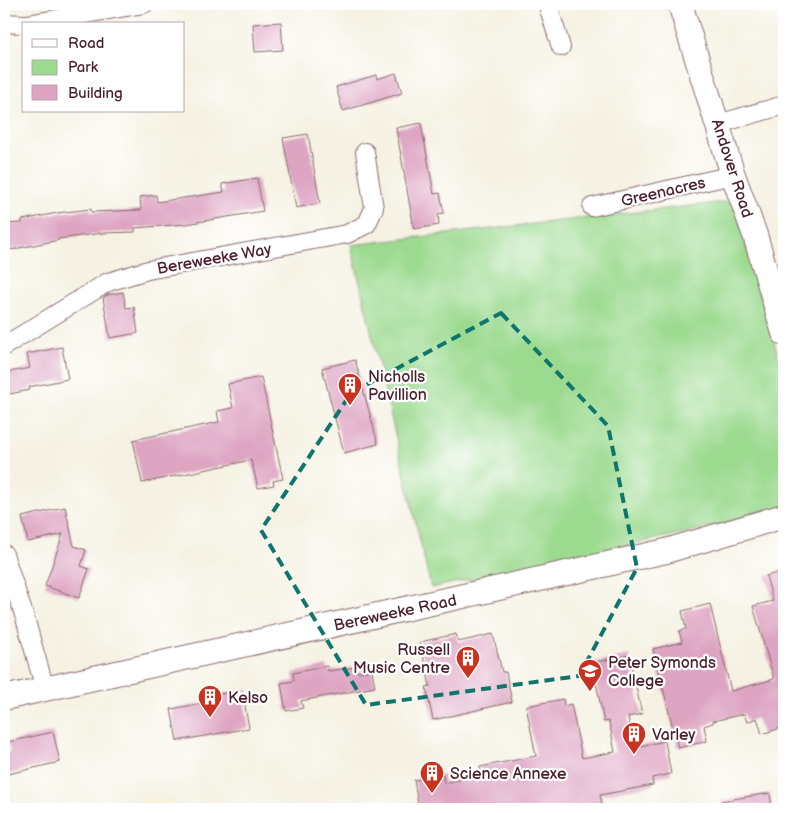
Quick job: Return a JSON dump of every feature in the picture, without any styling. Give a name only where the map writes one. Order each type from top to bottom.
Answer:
[{"type":"main road","name":"Andover Road","points":[[682,4],[733,174],[755,235],[784,333]]},
{"type":"main road","name":"Bereweeke Road","points":[[4,698],[666,551],[784,516]]},
{"type":"street","points":[[38,22],[144,4]]},
{"type":"street","points":[[549,4],[561,47]]},
{"type":"street","points":[[4,23],[22,24]]},
{"type":"street","points":[[718,124],[784,105]]},
{"type":"street","name":"Bereweeke Way","points":[[4,346],[108,282],[148,270],[347,234],[367,224],[374,208],[365,152]]},
{"type":"street","name":"Greenacres","points":[[592,207],[733,174]]},
{"type":"street","points":[[4,554],[45,689]]},
{"type":"highlighted area","points":[[501,313],[608,426],[637,568],[579,676],[366,705],[261,530],[351,393]]},
{"type":"green space","points":[[733,201],[784,376],[784,511],[431,588],[351,245]]},
{"type":"building","points":[[281,22],[283,50],[255,52],[253,24]]},
{"type":"building","points":[[396,73],[402,93],[343,111],[336,87],[376,75],[377,79]]},
{"type":"building","points":[[421,123],[434,194],[440,193],[444,213],[438,214],[439,225],[414,229],[396,128]]},
{"type":"building","points":[[308,134],[320,203],[296,208],[283,138]]},
{"type":"building","points":[[257,178],[263,211],[186,224],[135,228],[135,232],[103,233],[58,239],[19,249],[4,250],[4,224],[22,223],[22,220],[91,209],[91,212],[141,210],[140,197],[156,195],[157,202],[224,192],[222,184]]},
{"type":"building","points":[[123,292],[126,308],[134,307],[138,333],[110,338],[103,298],[107,295]]},
{"type":"building","points":[[62,347],[68,379],[29,387],[30,390],[4,395],[4,373],[30,368],[27,354]]},
{"type":"building","name":"Nicholls Pavillion","points":[[355,360],[378,444],[344,453],[322,368]]},
{"type":"building","points":[[261,377],[283,479],[273,481],[274,485],[258,488],[251,460],[142,483],[133,440],[219,422],[217,411],[233,408],[228,384]]},
{"type":"building","points":[[65,507],[74,546],[86,550],[81,566],[89,569],[79,598],[45,586],[63,534],[28,542],[22,517]]},
{"type":"building","points":[[784,571],[784,727],[762,734],[757,718],[747,722],[744,714],[713,721],[713,723],[704,726],[707,741],[678,748],[653,649],[682,642],[679,631],[686,629],[682,611],[710,604],[731,691],[774,679],[753,606],[773,601],[766,576]]},
{"type":"building","name":"Russell Music Centre","points":[[456,634],[458,642],[493,634],[502,672],[506,672],[512,702],[433,720],[426,687],[430,686],[420,642]]},
{"type":"building","name":"Varley","points":[[629,655],[642,714],[628,717],[634,747],[665,741],[671,774],[652,778],[653,785],[600,795],[603,809],[419,809],[414,780],[443,775],[444,783],[481,775],[480,767],[536,756],[526,706],[563,699],[564,706],[571,704],[582,758],[615,752],[609,721],[604,722],[592,663]]},
{"type":"building","points":[[327,666],[328,671],[356,667],[357,672],[372,670],[375,687],[301,701],[303,708],[286,711],[281,683],[294,681],[293,673]]},
{"type":"building","name":"Kelso","points":[[242,690],[249,728],[177,741],[171,709],[210,702],[209,696]]},
{"type":"building","points":[[53,732],[60,762],[4,775],[4,754],[10,752],[8,742]]},
{"type":"building","points":[[770,793],[772,809],[722,809],[721,801]]},
{"type":"place","name":"Nicholls Pavillion","points":[[350,406]]},
{"type":"place","name":"Russell Music Centre","points":[[468,679]]},
{"type":"place","name":"Peter Symonds College","points":[[590,692]]},
{"type":"place","name":"Kelso","points":[[210,718]]},
{"type":"place","name":"Varley","points":[[634,755]]},
{"type":"place","name":"Science Annexe","points":[[432,794]]}]
